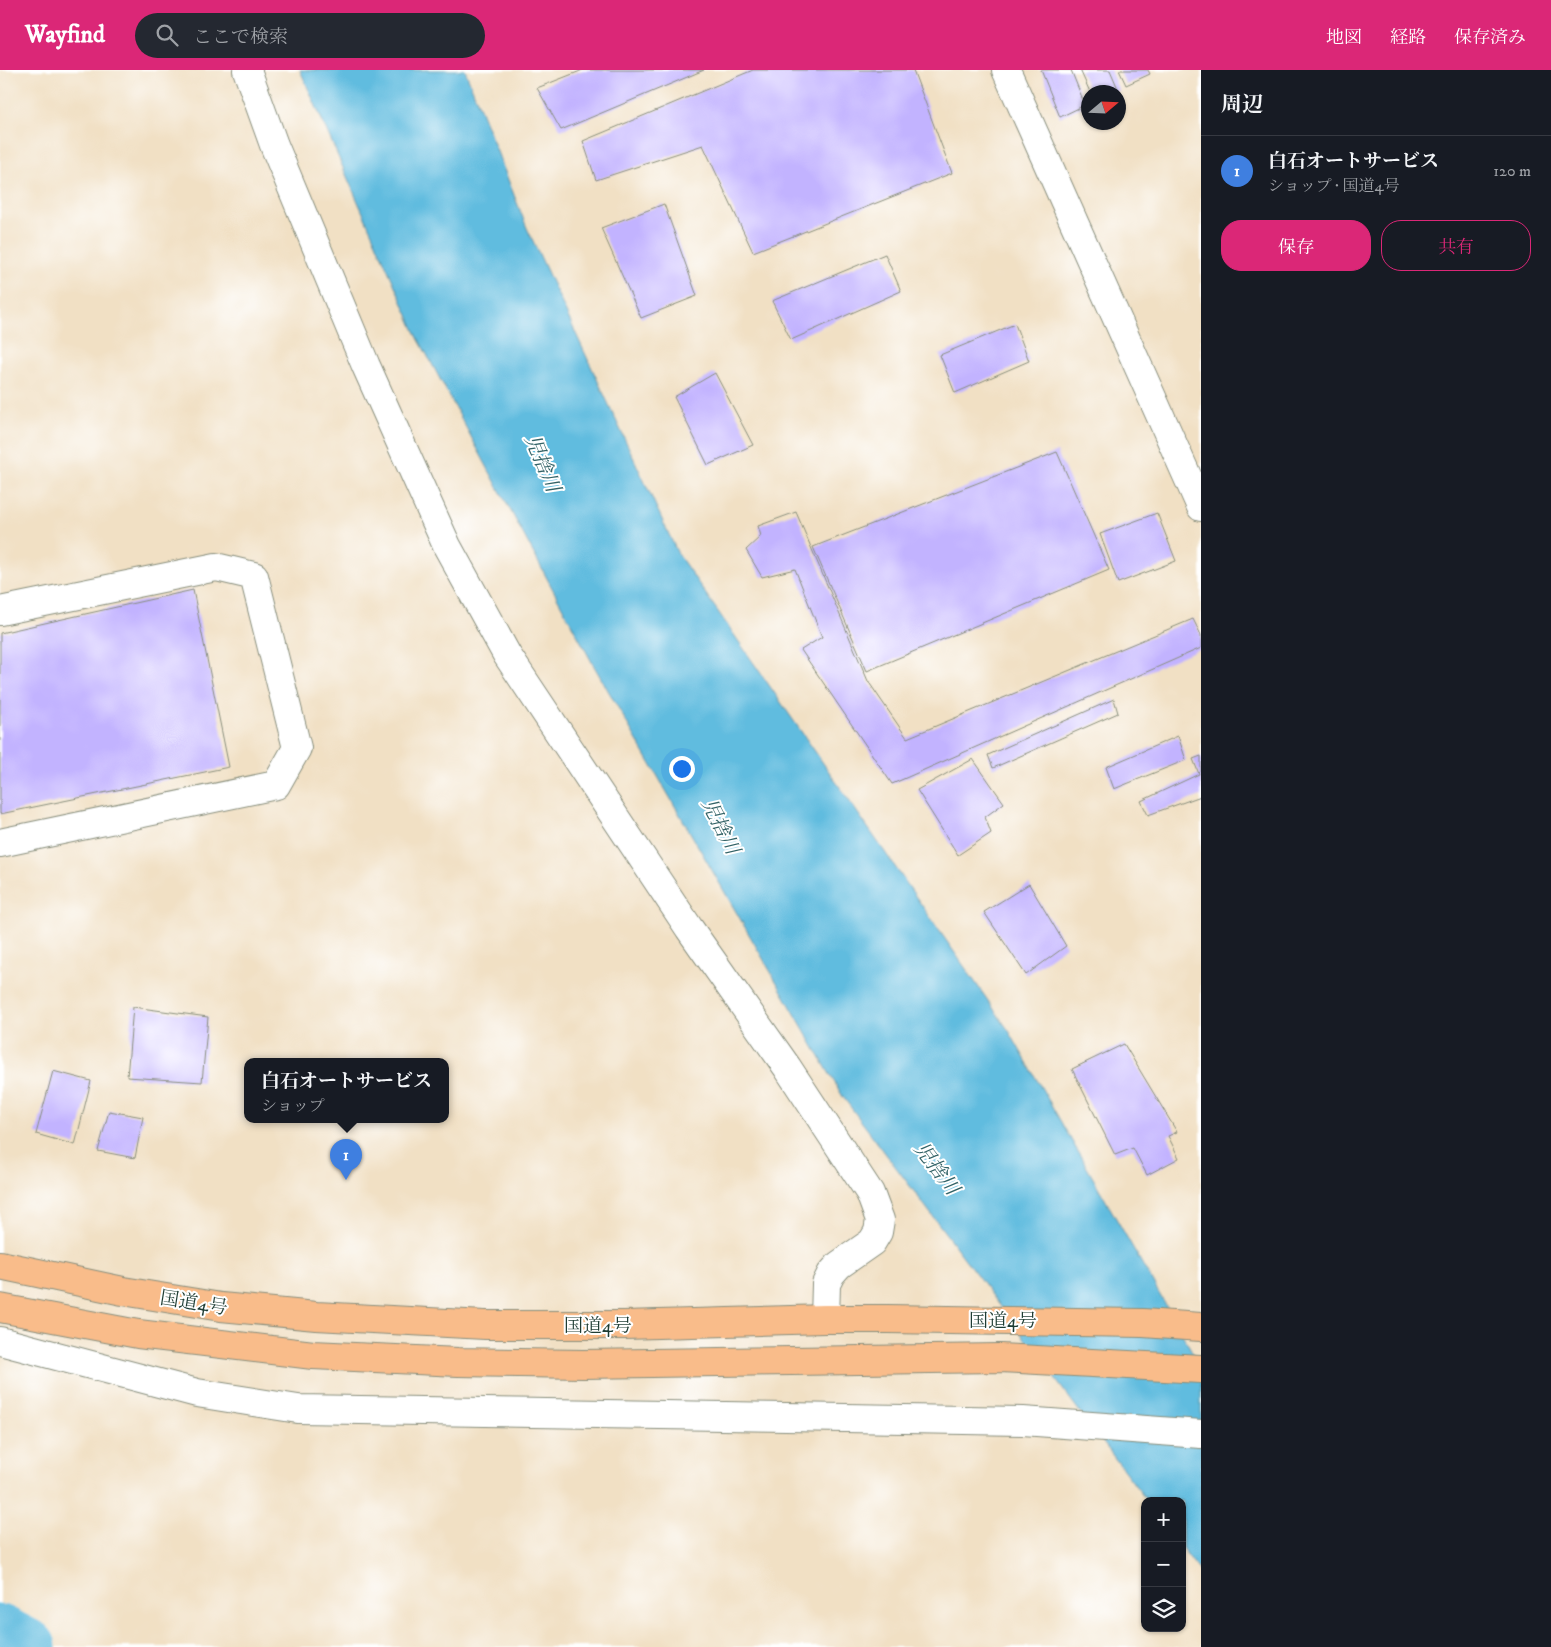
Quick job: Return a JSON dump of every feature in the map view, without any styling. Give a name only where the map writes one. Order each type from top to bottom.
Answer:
[{"type":"highway","name":"国道4号","points":[[0,1265],[123,1291],[221,1307],[316,1316],[485,1325],[624,1325],[888,1319],[1143,1322],[1201,1327]]},
{"type":"highway","name":"国道4号","points":[[0,1308],[138,1334],[313,1355],[458,1362],[583,1364],[1000,1358],[1201,1369]]},
{"type":"street","points":[[247,70],[274,145],[366,366],[448,546],[507,655],[689,928],[787,1067],[870,1193],[880,1220],[878,1232],[872,1242],[839,1265],[831,1274],[826,1284],[825,1319]]},
{"type":"street","points":[[1006,70],[1201,507]]},
{"type":"street","points":[[0,611],[216,567],[254,576],[297,748],[276,785],[0,843]]},
{"type":"street","points":[[0,1341],[197,1393],[298,1409],[1023,1421],[1201,1434]]},
{"type":"water","name":"児捨川","points":[[300,70],[465,70],[527,228],[678,554],[1009,1031],[1201,1367],[1201,1573],[1186,1553],[1186,1497],[1144,1497],[843,1097],[594,666],[418,338]]},
{"type":"building","points":[[583,70],[704,70],[561,130],[537,88]]},
{"type":"building","points":[[753,70],[913,70],[952,173],[753,252],[703,145],[596,180],[583,141]]},
{"type":"building","points":[[1041,70],[1071,70],[1081,95],[1081,107],[1060,117]]},
{"type":"building","points":[[1080,70],[1110,70],[1116,85],[1087,85]]},
{"type":"building","points":[[1119,70],[1148,70],[1150,74],[1126,85]]},
{"type":"building","points":[[664,204],[697,296],[641,318],[601,228]]},
{"type":"building","points":[[885,254],[901,291],[791,340],[772,301]]},
{"type":"building","points":[[1015,324],[1029,361],[955,393],[940,355]]},
{"type":"building","points":[[715,373],[753,445],[708,465],[674,397]]},
{"type":"building","points":[[1057,452],[1109,570],[867,671],[813,547]]},
{"type":"building","points":[[796,512],[868,681],[907,738],[1193,619],[1201,635],[1201,648],[892,784],[801,650],[822,637],[795,569],[762,577],[746,550],[761,536],[758,526]]},
{"type":"building","points":[[1157,513],[1176,561],[1118,583],[1100,534]]},
{"type":"building","points":[[193,590],[229,767],[0,814],[0,633]]},
{"type":"building","points":[[1114,699],[1118,713],[993,768],[988,755]]},
{"type":"building","points":[[1178,736],[1186,760],[1114,789],[1106,767]]},
{"type":"building","points":[[1201,756],[1201,796],[1148,815],[1141,801],[1199,774],[1193,759]]},
{"type":"building","points":[[973,759],[1004,803],[985,817],[991,833],[958,855],[917,790]]},
{"type":"building","points":[[1029,884],[1066,946],[1026,975],[984,912]]},
{"type":"building","points":[[133,1007],[208,1017],[202,1082],[127,1077]]},
{"type":"building","points":[[1124,1044],[1177,1132],[1168,1136],[1179,1158],[1147,1175],[1133,1148],[1115,1155],[1072,1069]]},
{"type":"building","points":[[53,1071],[91,1081],[75,1145],[36,1134]]},
{"type":"building","points":[[109,1111],[143,1117],[135,1158],[98,1151]]},
{"type":"waterway","points":[[0,1632],[29,1647]]},
{"type":"place","name":"白石オートサービス","points":[[346,1180]]}]
